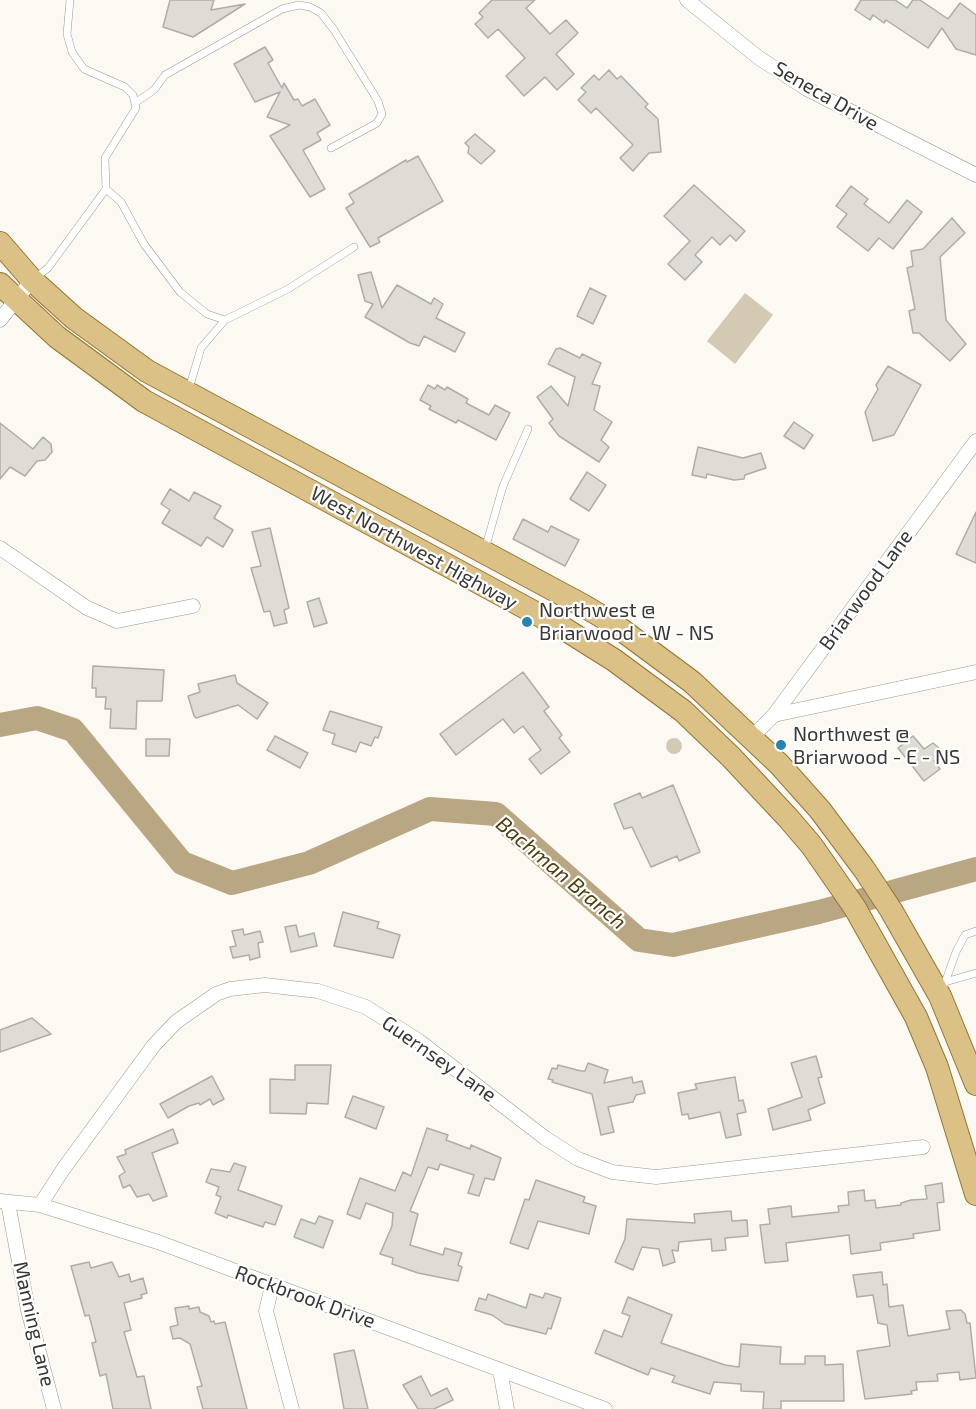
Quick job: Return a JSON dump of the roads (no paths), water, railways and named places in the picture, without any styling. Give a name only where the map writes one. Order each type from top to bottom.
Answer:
[{"type":"main road","name":"West Northwest Highway","points":[[0,243],[32,280],[74,318],[120,354],[611,622],[692,682],[753,736],[820,810],[864,869],[939,986],[976,1084]]},
{"type":"main road","name":"West Northwest Highway","points":[[7,292],[57,337],[144,401],[563,628],[614,660],[656,689],[731,757],[812,846],[855,908],[889,965],[937,1067],[972,1160],[976,1194]]},
{"type":"main road","points":[[395,537],[409,511]]},
{"type":"main road","points":[[731,757],[753,736]]},
{"type":"street","name":"Seneca Drive","points":[[687,0],[759,58],[807,89],[976,175]]},
{"type":"street","points":[[0,320],[7,292],[32,280]]},
{"type":"street","name":"Briarwood Lane","points":[[753,736],[774,715],[976,441]]},
{"type":"street","points":[[0,548],[87,608],[117,621],[193,606]]},
{"type":"street","points":[[774,715],[976,672]]},
{"type":"street","name":"Guernsey Lane","points":[[40,1205],[64,1168],[154,1045],[176,1022],[216,994],[230,989],[265,985],[318,991],[366,1007],[428,1048],[545,1138],[578,1159],[612,1172],[656,1177],[923,1147]]},
{"type":"street","name":"Rockbrook Drive","points":[[4,1202],[40,1205],[158,1242],[605,1409]]},
{"type":"street","name":"Manning Lane","points":[[4,1202],[28,1310],[54,1409]]},
{"type":"street","points":[[272,1286],[266,1311],[292,1409]]},
{"type":"street","points":[[500,1370],[507,1409]]},
{"type":"lane","points":[[70,0],[67,34],[72,52],[84,69],[125,87],[136,102]]},
{"type":"lane","points":[[32,280],[48,268],[106,189],[105,158],[111,143],[132,114],[136,102],[154,90],[165,75],[282,9],[300,5],[321,14],[334,30],[378,101],[382,114],[376,123],[332,148]]},
{"type":"lane","points":[[106,189],[121,202],[144,244],[180,292],[207,314],[225,320]]},
{"type":"lane","points":[[188,393],[201,348],[225,320],[288,289],[354,247]]},
{"type":"lane","points":[[484,552],[502,486],[528,429]]},
{"type":"lane","points":[[939,986],[965,935],[976,931]]},
{"type":"lane","points":[[939,986],[976,973]]},
{"type":"waterway","name":"Bachman Branch","points":[[0,725],[37,718],[73,730],[182,863],[232,883],[309,863],[430,809],[496,814],[639,940],[673,945],[819,912],[976,869]]},
{"type":"place","name":"Northwest @ Briarwood - W - NS","points":[[527,622]]},
{"type":"place","name":"Northwest @ Briarwood - E - NS","points":[[781,745]]}]
